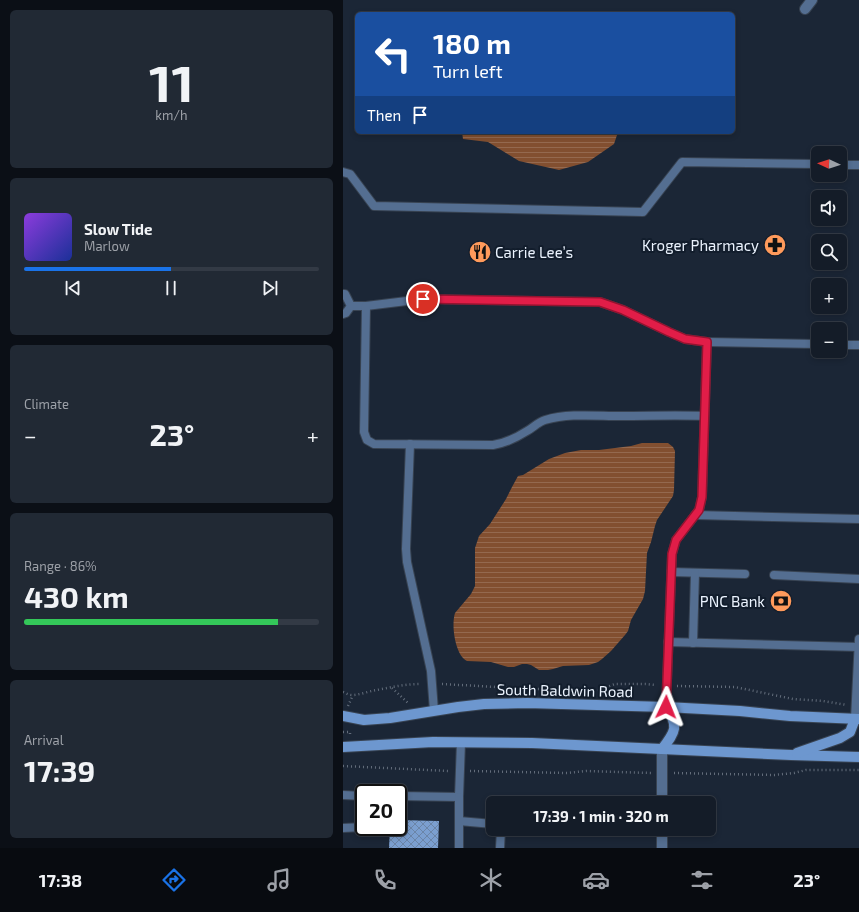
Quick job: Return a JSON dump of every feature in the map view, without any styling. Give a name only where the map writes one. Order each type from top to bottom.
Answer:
[{"type":"main road","name":"South Baldwin Road","points":[[343,716],[365,720],[390,718],[484,704],[527,703],[666,707],[740,711],[790,716],[857,719]]},
{"type":"main road","points":[[662,749],[674,732],[675,726],[672,716],[666,707]]},
{"type":"main road","points":[[791,755],[840,738],[850,732],[857,719]]},
{"type":"main road","points":[[343,747],[433,742],[532,743],[859,757]]},
{"type":"street","points":[[805,10],[812,0]]},
{"type":"street","points":[[662,749],[662,796]]},
{"type":"street","points":[[662,836],[662,848]]},
{"type":"lane","points":[[343,172],[350,174],[374,206],[643,212],[681,162],[811,164]]},
{"type":"lane","points":[[847,164],[859,165]]},
{"type":"lane","points":[[343,294],[345,294],[351,306]]},
{"type":"lane","points":[[343,314],[351,306],[366,306],[423,299],[600,302],[623,310],[685,339],[707,342],[811,344]]},
{"type":"lane","points":[[366,306],[364,432],[367,440],[374,444],[493,445],[506,442],[527,431],[543,420],[565,416],[704,416]]},
{"type":"lane","points":[[666,707],[672,554],[676,540],[699,510],[702,497],[707,342]]},
{"type":"lane","points":[[847,345],[859,345]]},
{"type":"lane","points":[[410,444],[406,549],[407,562],[431,671],[434,711]]},
{"type":"lane","points":[[695,515],[859,519]]},
{"type":"lane","points":[[671,572],[745,574]]},
{"type":"lane","points":[[693,643],[695,573]]},
{"type":"lane","points":[[774,575],[859,579]]},
{"type":"lane","points":[[857,719],[859,639]]},
{"type":"lane","points":[[668,642],[859,647]]},
{"type":"lane","points":[[459,848],[461,742]]},
{"type":"lane","points":[[343,795],[355,796]]},
{"type":"lane","points":[[407,796],[459,797]]},
{"type":"lane","points":[[459,822],[486,824]]},
{"type":"lane","points":[[343,828],[355,827]]},
{"type":"lane","points":[[500,848],[501,836]]},
{"type":"path","points":[[343,692],[353,695],[396,686],[432,684],[458,685]]},
{"type":"path","points":[[392,688],[418,713]]},
{"type":"path","points":[[343,766],[475,771]]},
{"type":"shaded area","points":[[462,134],[617,134],[614,144],[588,162],[559,170],[519,161],[488,142],[463,139]]},
{"type":"shaded area","points":[[642,443],[668,443],[673,447],[675,451],[674,490],[673,496],[657,520],[647,553],[645,591],[643,599],[631,620],[628,631],[625,635],[602,659],[589,665],[563,666],[548,670],[539,670],[527,664],[508,667],[491,662],[467,661],[463,658],[459,653],[455,639],[453,625],[455,613],[471,594],[475,586],[475,548],[479,536],[490,524],[506,499],[518,476],[523,475],[549,459],[565,453],[581,450],[599,450],[631,446]]},
{"type":"building","points":[[407,820],[439,821],[438,848],[389,848],[390,836],[407,836]]},
{"type":"place","name":"Kroger Pharmacy","points":[[775,245]]},
{"type":"place","name":"Carrie Lee’s","points":[[480,252]]},
{"type":"place","name":"PNC Bank","points":[[781,601]]},
{"type":"route","points":[[423,299],[600,302],[623,310],[685,339],[707,342],[702,497],[699,510],[676,540],[672,554],[666,707]]}]
